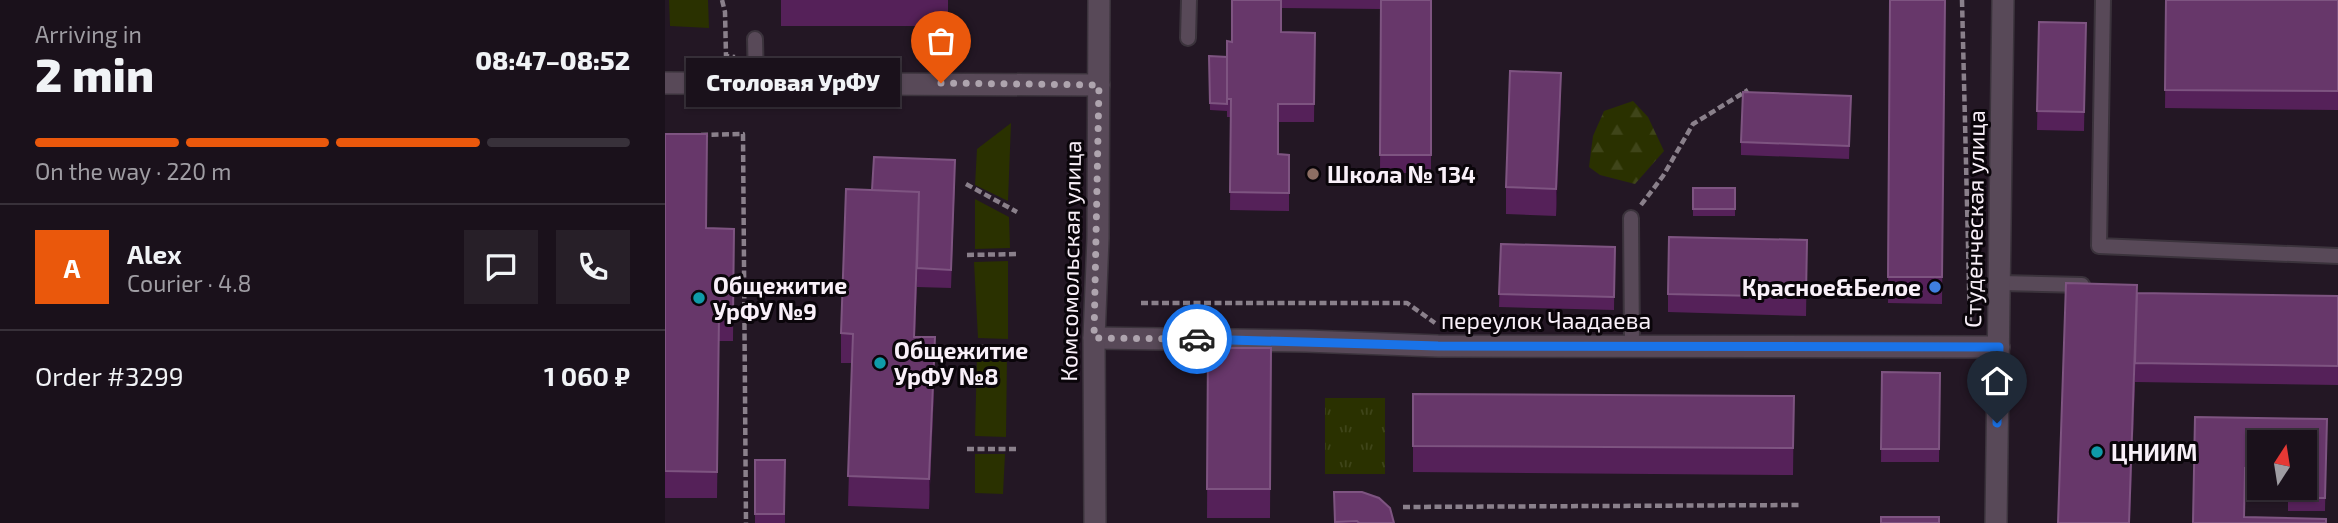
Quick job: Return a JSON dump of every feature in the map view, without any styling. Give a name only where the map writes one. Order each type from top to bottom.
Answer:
[{"type":"street","name":"Комсомольская улица","points":[[1095,523],[1094,338],[1100,0]]},
{"type":"street","name":"Студенческая улица","points":[[1996,523],[2003,0]]},
{"type":"street","points":[[665,83],[1099,85]]},
{"type":"street","name":"переулок Чаадаева","points":[[1094,338],[1438,346],[1999,347]]},
{"type":"lane","points":[[1188,38],[1189,0]]},
{"type":"lane","points":[[2103,0],[2099,246],[2338,256]]},
{"type":"lane","points":[[755,39],[756,83]]},
{"type":"lane","points":[[1631,218],[1632,346]]},
{"type":"lane","points":[[2000,283],[2102,285]]},
{"type":"path","points":[[722,0],[725,12],[726,56]]},
{"type":"path","points":[[1962,0],[1970,348]]},
{"type":"path","points":[[1631,218],[1663,176],[1693,124],[1748,90]]},
{"type":"path","points":[[691,135],[743,135],[746,523]]},
{"type":"path","points":[[965,184],[1017,212]]},
{"type":"path","points":[[967,255],[1019,254]]},
{"type":"path","points":[[1141,303],[1407,303],[1437,325]]},
{"type":"path","points":[[967,347],[1018,347]]},
{"type":"path","points":[[967,449],[1017,449]]},
{"type":"path","points":[[1403,507],[1799,505]]},
{"type":"green space","points":[[669,0],[708,0],[709,28],[670,26]]},
{"type":"green space","points":[[1633,101],[1648,117],[1664,151],[1635,184],[1600,175],[1589,167],[1593,136],[1604,111]]},
{"type":"green space","points":[[1011,123],[1008,201],[975,185],[977,149]]},
{"type":"green space","points":[[975,199],[1009,217],[1010,248],[975,249]]},
{"type":"green space","points":[[1008,261],[1008,339],[978,338],[974,262]]},
{"type":"green space","points":[[977,354],[1007,354],[1006,437],[975,436]]},
{"type":"green space","points":[[1325,398],[1385,398],[1385,474],[1325,474]]},
{"type":"green space","points":[[975,454],[1005,454],[1003,494],[975,493]]},
{"type":"building","points":[[1232,0],[1281,0],[1281,32],[1315,33],[1314,104],[1278,104],[1278,154],[1289,155],[1289,193],[1230,192],[1231,99],[1227,99],[1227,41],[1232,42]]},
{"type":"building","points":[[1381,0],[1431,0],[1431,155],[1380,155]]},
{"type":"building","points":[[1890,0],[1945,0],[1942,277],[1888,277]]},
{"type":"building","points":[[2166,0],[2338,0],[2338,91],[2165,90]]},
{"type":"building","points":[[2039,22],[2086,23],[2084,112],[2037,111]]},
{"type":"building","points":[[1209,56],[1227,57],[1227,104],[1210,103]]},
{"type":"building","points":[[1510,71],[1561,73],[1556,189],[1506,187]]},
{"type":"building","points":[[1743,92],[1851,96],[1849,146],[1741,142]]},
{"type":"building","name":"Общежитие УрФУ №9","points":[[665,134],[707,134],[706,228],[734,229],[733,315],[719,315],[717,472],[665,471]]},
{"type":"building","points":[[874,157],[955,160],[951,270],[917,268],[919,192],[872,190]]},
{"type":"building","points":[[1693,188],[1735,188],[1735,209],[1693,209]]},
{"type":"building","name":"Общежитие УрФУ №8","points":[[846,189],[919,192],[914,337],[935,337],[929,479],[848,476],[853,334],[841,333]]},
{"type":"building","points":[[1669,237],[1807,240],[1806,297],[1668,294]]},
{"type":"building","points":[[1501,244],[1615,247],[1614,297],[1499,294]]},
{"type":"building","name":"ЦНИИМ","points":[[2066,283],[2137,285],[2129,523],[2058,523]]},
{"type":"building","points":[[2137,293],[2338,296],[2338,366],[2135,363]]},
{"type":"building","points":[[1208,348],[1271,348],[1270,489],[1207,489]]},
{"type":"building","points":[[1882,372],[1940,373],[1939,449],[1881,449]]},
{"type":"building","points":[[1413,394],[1794,396],[1793,448],[1413,446]]},
{"type":"building","points":[[2195,417],[2327,419],[2325,498],[2317,498],[2317,430],[2247,430],[2244,517],[2326,519],[2326,523],[2193,523]]},
{"type":"building","points":[[755,460],[785,460],[784,514],[755,514]]},
{"type":"building","points":[[1334,492],[1362,492],[1379,498],[1390,508],[1394,523],[1335,522]]},
{"type":"building","points":[[1881,517],[1939,517],[1939,523],[1881,523]]},
{"type":"way so far","points":[[941,83],[1099,85],[1094,338],[1197,339]]},
{"type":"place","name":"Столовая УрФУ","points":[[941,83]]},
{"type":"place","name":"Школа № 134","points":[[1313,174]]},
{"type":"place","name":"Красное&Белое","points":[[1935,287]]},
{"type":"place","name":"Общежитие УрФУ №9","points":[[699,298]]},
{"type":"place","name":"Общежитие УрФУ №8","points":[[880,363]]},
{"type":"place","name":"ЦНИИМ","points":[[2097,452]]},
{"type":"route","points":[[1197,339],[1438,346],[1999,347],[1997,423]]}]
